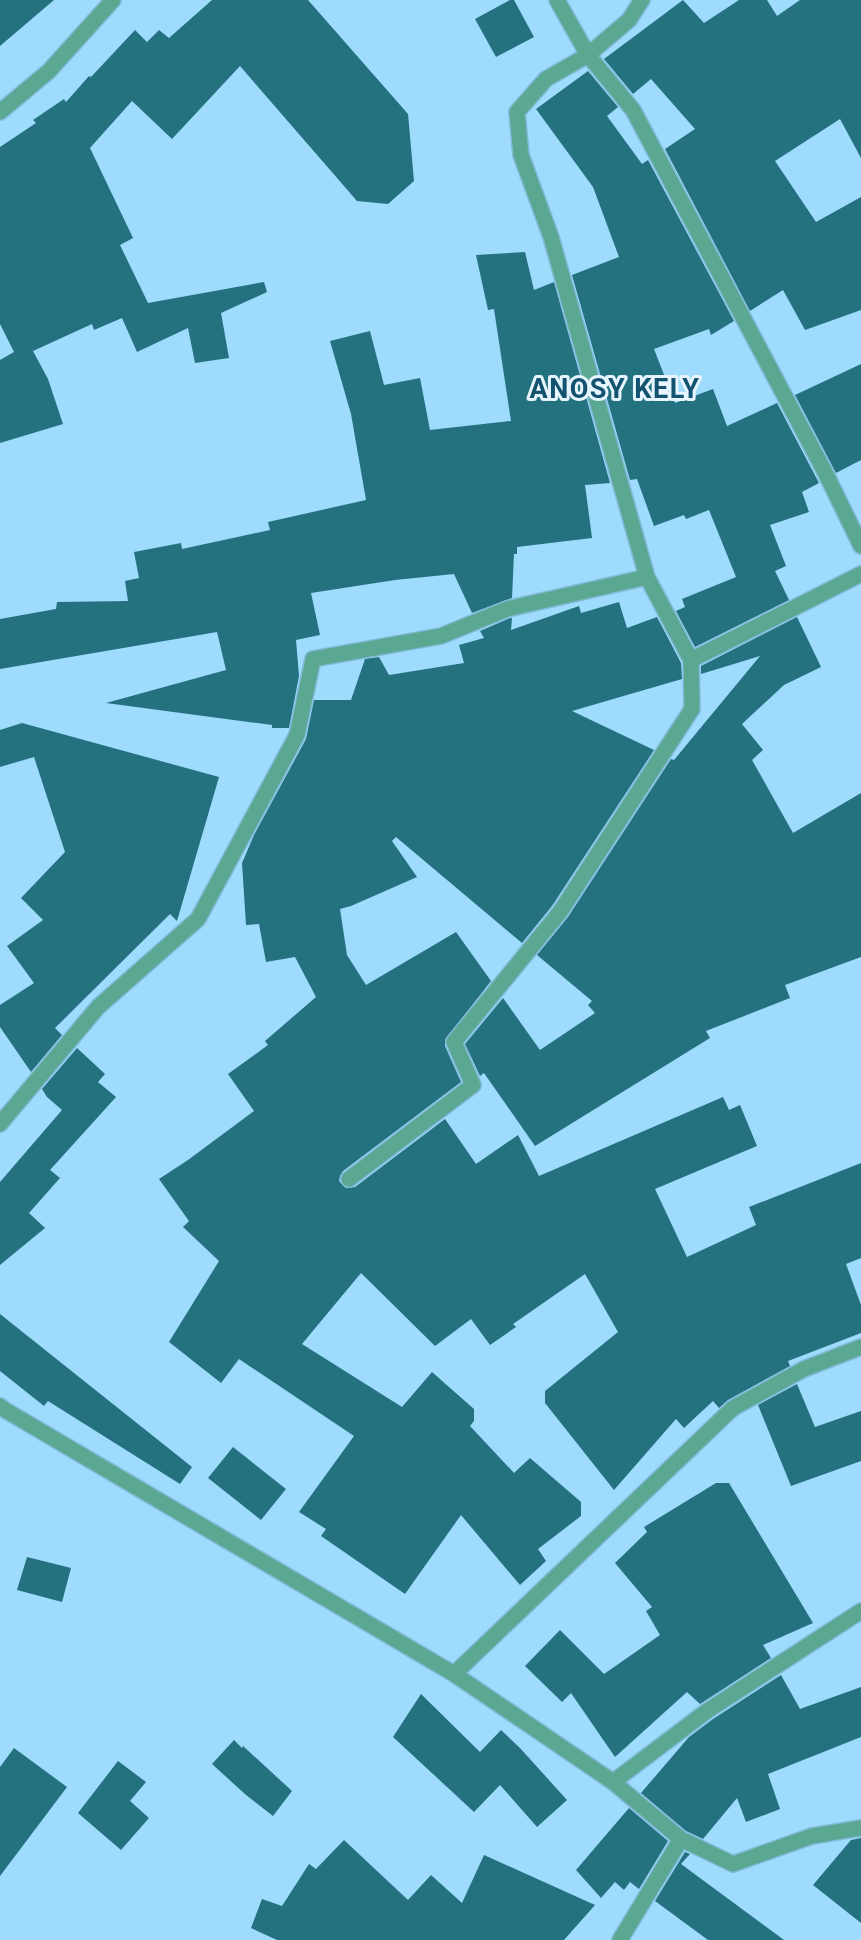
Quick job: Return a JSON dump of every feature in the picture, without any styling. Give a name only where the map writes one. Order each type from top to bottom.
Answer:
[{"type":"street","points":[[0,112],[49,71],[113,0]]},
{"type":"street","points":[[557,0],[588,55],[633,110],[821,464],[861,546]]},
{"type":"street","points":[[349,1179],[473,1085],[454,1042],[560,912],[692,709],[692,660],[647,577],[551,237],[521,155],[517,112],[546,79],[588,55],[629,20],[642,0]]},
{"type":"street","points":[[692,660],[861,574]]},
{"type":"street","points":[[0,1124],[98,1007],[198,919],[297,735],[314,658],[441,636],[507,609],[647,577]]},
{"type":"street","points":[[454,1674],[733,1407],[804,1369],[861,1347]]},
{"type":"street","points":[[0,1406],[454,1674],[613,1782],[681,1839],[733,1864],[812,1836],[861,1828]]},
{"type":"street","points":[[613,1782],[707,1711],[861,1611]]},
{"type":"street","points":[[620,1940],[681,1839]]},
{"type":"building","points":[[0,0],[54,0],[0,46]]},
{"type":"building","points":[[212,0],[308,0],[408,114],[414,181],[388,204],[357,201],[240,66],[172,139],[132,101],[90,148],[133,238],[120,245],[148,303],[264,282],[267,292],[221,313],[229,358],[195,363],[188,328],[137,352],[122,318],[94,330],[92,324],[33,351],[48,379],[63,424],[0,443],[0,360],[14,352],[0,324],[0,147],[36,123],[33,120],[64,99],[66,102],[135,30],[147,42],[159,30],[169,38]]},
{"type":"building","points":[[514,0],[534,37],[496,57],[475,19]]},
{"type":"building","points":[[683,0],[704,23],[739,0],[767,0],[777,16],[800,0],[861,0],[861,158],[840,119],[775,161],[816,222],[861,197],[861,310],[805,330],[783,290],[750,311],[665,149],[695,129],[651,79],[633,94],[604,59]]},
{"type":"building","points":[[588,71],[618,107],[607,116],[642,164],[648,160],[734,321],[711,335],[709,329],[654,349],[675,403],[713,389],[727,426],[777,403],[819,483],[802,492],[809,512],[770,525],[786,566],[775,571],[789,600],[695,647],[676,611],[685,607],[682,599],[736,577],[709,510],[686,519],[684,515],[654,526],[637,479],[630,480],[572,275],[619,257],[593,187],[536,109]]},
{"type":"building","points":[[525,252],[534,290],[554,282],[610,483],[585,485],[592,538],[517,547],[517,554],[514,554],[512,598],[472,613],[454,574],[395,580],[311,593],[320,635],[296,640],[299,676],[289,728],[272,728],[272,725],[106,703],[226,670],[217,632],[0,669],[0,619],[56,609],[57,602],[128,601],[125,581],[139,578],[134,552],[181,543],[182,549],[270,530],[268,522],[366,500],[351,414],[330,341],[370,331],[384,385],[420,378],[430,430],[511,421],[494,309],[488,310],[476,255]]},
{"type":"building","points":[[861,364],[861,460],[836,473],[795,395]]},
{"type":"building","points":[[619,602],[627,628],[657,617],[681,663],[682,679],[572,711],[654,750],[552,906],[522,943],[396,837],[392,841],[417,877],[340,909],[347,955],[366,985],[456,932],[491,981],[445,1040],[445,1046],[461,1082],[343,1171],[339,1181],[346,1188],[355,1187],[445,1119],[476,1164],[518,1135],[539,1176],[723,1097],[729,1110],[740,1105],[757,1146],[655,1189],[687,1257],[756,1225],[749,1207],[861,1163],[861,1258],[846,1264],[861,1305],[861,1333],[788,1361],[790,1366],[728,1400],[719,1408],[713,1401],[684,1428],[676,1419],[614,1490],[545,1403],[545,1391],[618,1332],[585,1274],[513,1324],[516,1327],[490,1345],[471,1319],[435,1346],[361,1273],[302,1344],[402,1407],[432,1372],[474,1409],[474,1421],[470,1426],[514,1473],[530,1458],[581,1502],[581,1516],[538,1549],[546,1561],[520,1585],[461,1515],[405,1594],[321,1536],[326,1529],[299,1512],[354,1436],[239,1359],[221,1383],[169,1342],[219,1261],[183,1227],[189,1221],[159,1179],[254,1111],[228,1074],[268,1045],[265,1041],[316,997],[295,957],[266,962],[259,924],[246,925],[242,863],[254,835],[306,739],[314,700],[351,700],[365,659],[379,657],[389,675],[464,663],[459,645],[484,638],[480,631],[510,618],[512,618],[511,630],[579,606],[581,613]]},
{"type":"building","points":[[797,617],[821,667],[784,685],[742,724],[763,750],[752,760],[793,833],[861,793],[861,957],[785,985],[790,998],[706,1031],[710,1038],[535,1146],[484,1073],[480,1076],[465,1044],[503,998],[540,1050],[595,1013],[588,1005],[592,1001],[537,955],[568,917],[671,759],[674,760],[760,656],[701,674],[701,666]]},
{"type":"building","points":[[22,723],[219,777],[177,921],[170,914],[55,1028],[62,1035],[31,1072],[0,1027],[0,1005],[34,983],[7,946],[43,920],[21,898],[65,852],[34,757],[0,767],[0,730]]},
{"type":"building","points":[[77,1048],[105,1074],[98,1082],[116,1097],[50,1170],[60,1178],[29,1213],[45,1228],[0,1265],[0,1182],[62,1110],[47,1097],[42,1089]]},
{"type":"building","points":[[0,1314],[192,1467],[180,1484],[48,1401],[44,1406],[0,1371]]},
{"type":"building","points":[[797,1384],[815,1427],[861,1411],[861,1461],[791,1486],[758,1405]]},
{"type":"building","points":[[233,1447],[286,1489],[261,1520],[208,1478]]},
{"type":"building","points":[[716,1483],[729,1483],[813,1623],[763,1645],[771,1658],[700,1704],[687,1692],[615,1757],[571,1693],[562,1702],[525,1666],[560,1630],[604,1674],[660,1635],[646,1611],[652,1607],[615,1563],[647,1532],[644,1527]]},
{"type":"building","points":[[27,1557],[71,1568],[62,1602],[17,1590]]},
{"type":"building","points":[[781,1675],[800,1709],[861,1687],[861,1737],[768,1774],[780,1809],[746,1822],[737,1798],[703,1839],[686,1831],[641,1793],[689,1737]]},
{"type":"building","points":[[421,1694],[480,1752],[501,1730],[567,1800],[537,1827],[500,1785],[474,1812],[393,1737]]},
{"type":"building","points":[[234,1740],[292,1791],[273,1816],[212,1764]]},
{"type":"building","points":[[14,1748],[67,1787],[0,1876],[0,1767]]},
{"type":"building","points":[[118,1761],[146,1782],[130,1801],[149,1818],[121,1850],[78,1813]]},
{"type":"building","points":[[629,1808],[668,1841],[639,1889],[630,1882],[624,1890],[615,1882],[601,1898],[576,1870]]},
{"type":"building","points":[[861,1838],[861,1923],[813,1885],[851,1840]]},
{"type":"building","points":[[344,1840],[408,1900],[431,1875],[462,1903],[484,1855],[595,1905],[564,1940],[277,1940],[251,1928],[262,1899],[282,1906],[309,1864],[316,1869]]},
{"type":"building","points":[[685,1852],[690,1854],[681,1864],[784,1940],[708,1940],[655,1901]]},
{"type":"district","name":"ANOSY KELY","points":[[615,389]]}]
